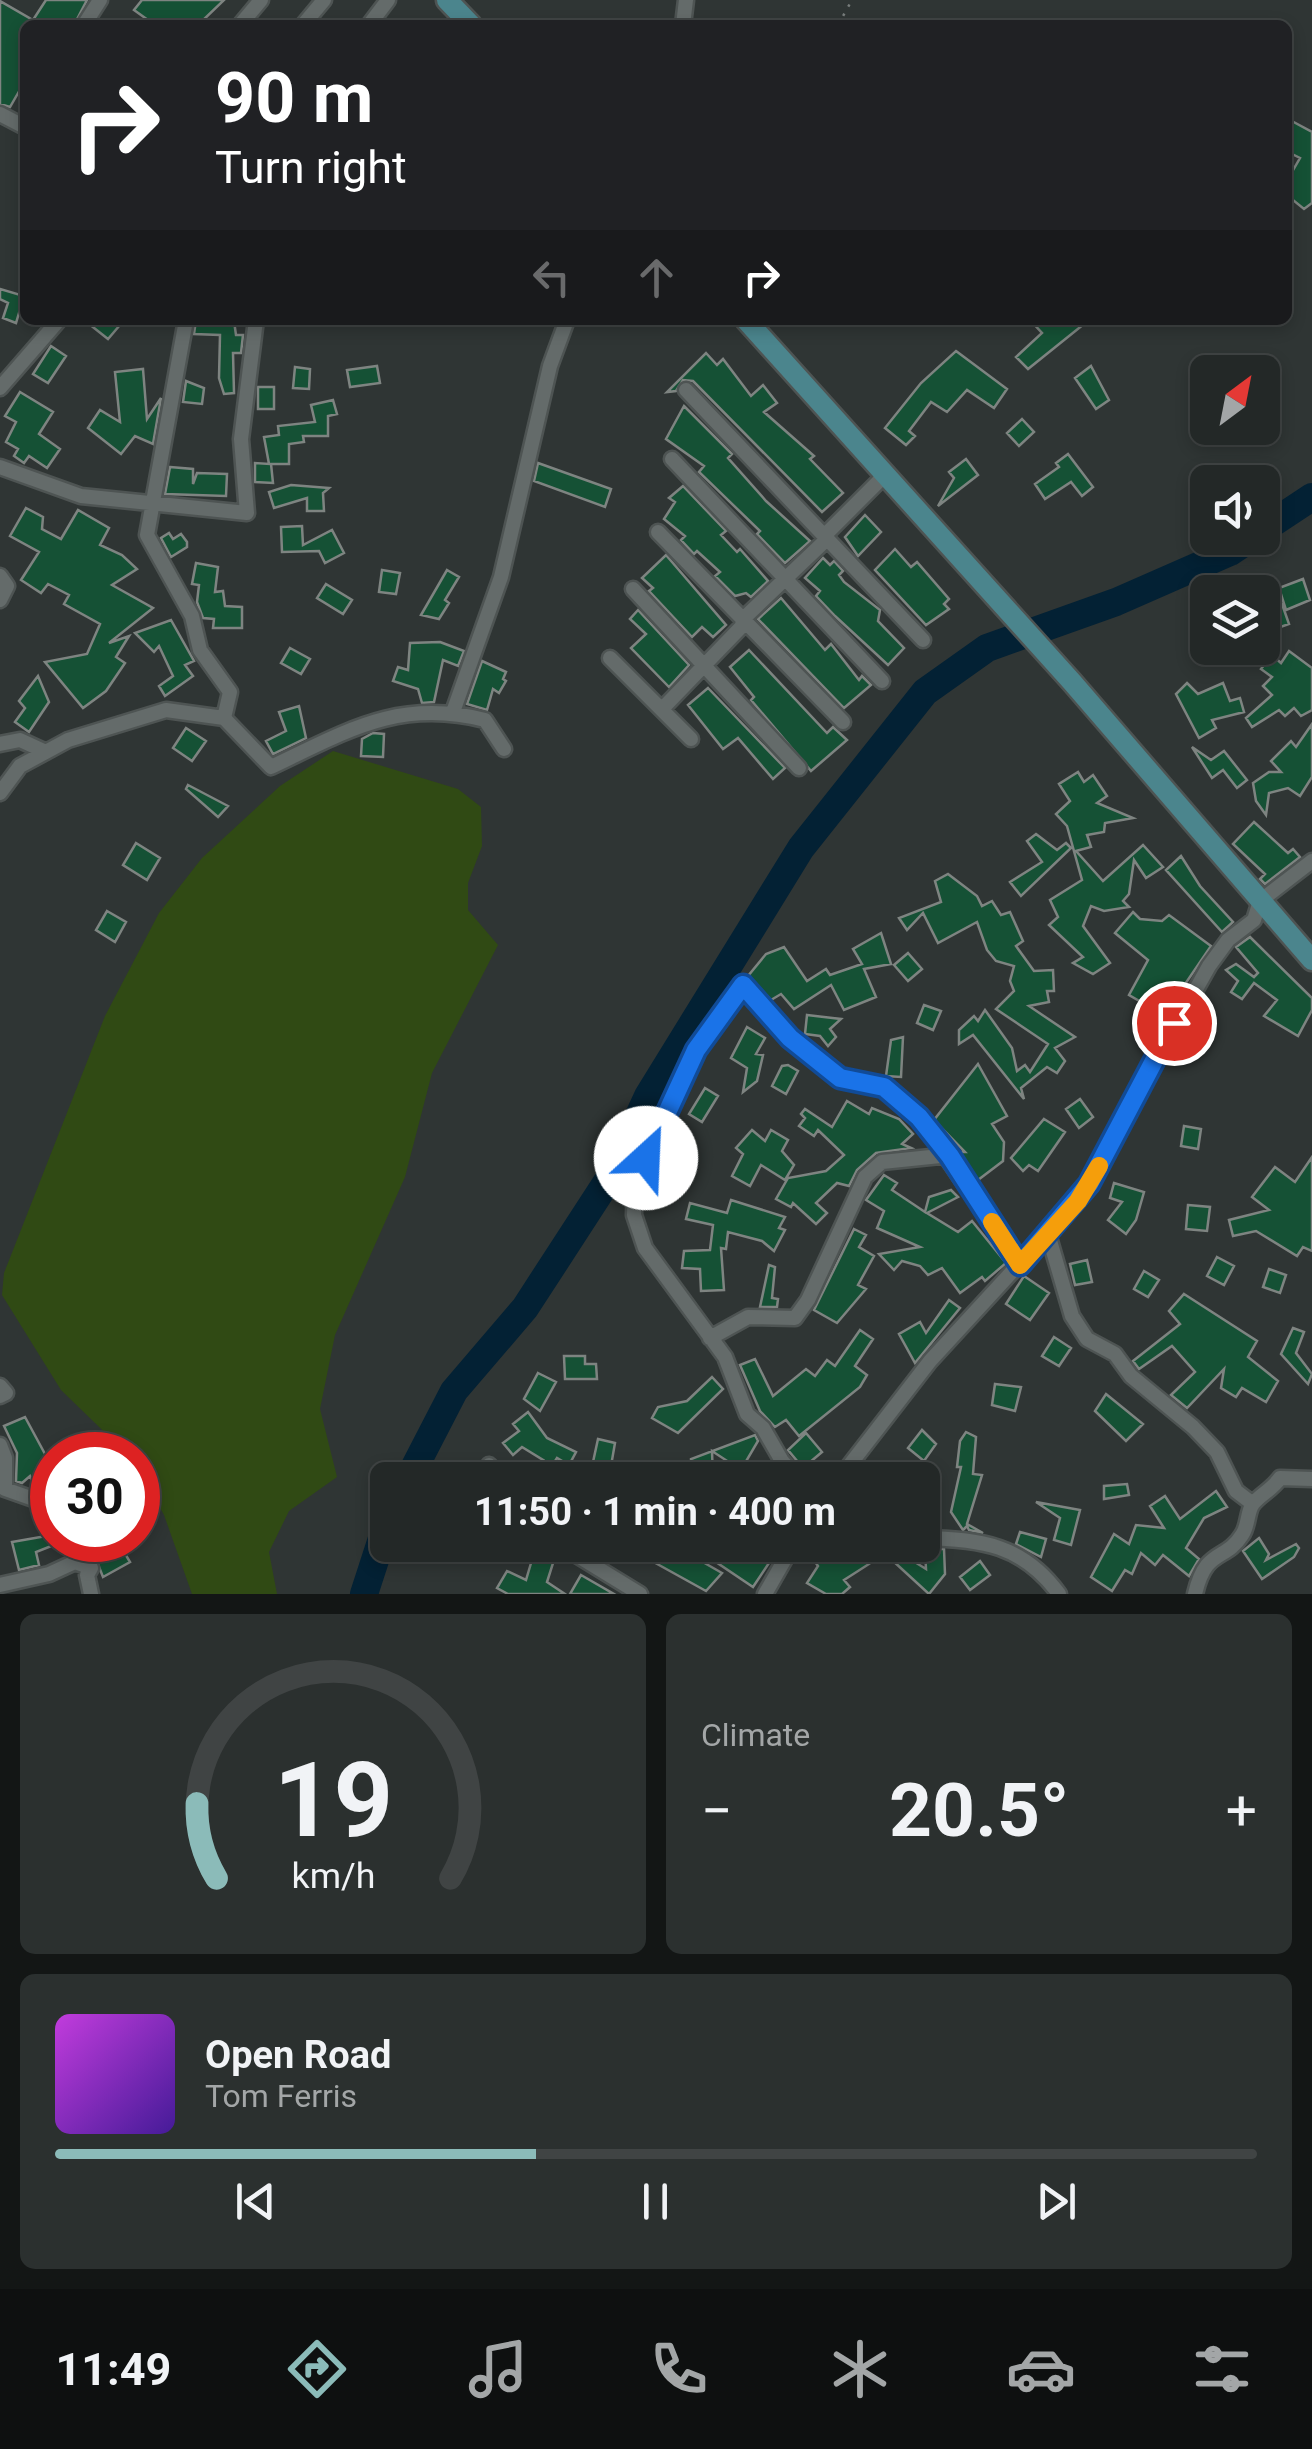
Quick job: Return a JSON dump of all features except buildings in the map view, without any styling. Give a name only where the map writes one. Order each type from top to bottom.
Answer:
[{"type":"street","points":[[244,20],[261,0]]},
{"type":"street","points":[[307,20],[324,0]]},
{"type":"street","points":[[373,20],[388,0]]},
{"type":"street","points":[[447,0],[466,20]]},
{"type":"street","points":[[0,388],[55,325]]},
{"type":"street","points":[[185,325],[147,535],[192,616],[200,650],[230,692],[224,718]]},
{"type":"street","points":[[0,466],[81,496],[152,507],[247,513],[241,439],[255,325]]},
{"type":"street","points":[[453,712],[502,577],[550,366],[565,325]]},
{"type":"street","points":[[750,325],[1072,682],[1312,960]]},
{"type":"street","points":[[686,390],[923,640]]},
{"type":"street","points":[[672,459],[882,681]]},
{"type":"street","points":[[664,708],[885,475]]},
{"type":"street","points":[[658,532],[843,722]]},
{"type":"street","points":[[0,576],[7,586],[0,600]]},
{"type":"street","points":[[634,589],[800,768]]},
{"type":"street","points":[[610,658],[691,739]]},
{"type":"street","points":[[0,792],[20,766],[68,740],[166,710],[224,718],[271,767],[404,711],[453,712],[485,720],[504,749]]},
{"type":"street","points":[[0,744],[20,740],[46,752]]},
{"type":"street","points":[[852,1462],[930,1360],[1020,1265],[1089,1184],[1157,1052],[1208,966],[1228,940],[1254,920],[1260,901],[1312,861]]},
{"type":"street","points":[[783,1462],[763,1428],[747,1414],[725,1358],[645,1248],[634,1215],[634,1184],[696,1050],[743,985],[790,1038],[840,1078],[884,1087],[919,1117],[950,1156],[1020,1265]]},
{"type":"street","points":[[710,1338],[748,1317],[795,1318],[865,1177],[882,1162],[950,1156]]},
{"type":"street","points":[[1048,1234],[1072,1316],[1087,1339],[1115,1354],[1131,1376],[1193,1427],[1217,1452],[1236,1490],[1253,1504]]},
{"type":"street","points":[[0,1386],[6,1392],[0,1396]]},
{"type":"street","points":[[0,1445],[5,1458],[5,1489],[30,1498]]},
{"type":"street","points":[[1195,1594],[1200,1571],[1212,1556],[1241,1538],[1253,1504],[1272,1491],[1280,1478],[1312,1479]]},
{"type":"street","points":[[940,1540],[1009,1550],[1038,1565],[1059,1594]]},
{"type":"street","points":[[0,1584],[48,1574],[75,1562],[91,1568]]},
{"type":"street","points":[[87,1562],[91,1568]]},
{"type":"street","points":[[588,1562],[640,1594]]},
{"type":"street","points":[[765,1594],[783,1562]]},
{"type":"street","points":[[91,1568],[91,1594]]},
{"type":"green space","points":[[333,751],[458,789],[481,807],[482,846],[468,883],[468,910],[498,945],[432,1073],[405,1177],[335,1335],[320,1409],[337,1477],[289,1511],[269,1552],[277,1594],[192,1594],[160,1508],[160,1432],[104,1432],[61,1390],[2,1295],[4,1273],[105,1016],[159,913],[202,858],[280,786]]},
{"type":"waterway","points":[[1280,518],[1312,497]]},
{"type":"waterway","points":[[417,1462],[454,1391],[525,1308],[612,1174],[648,1096],[801,848],[925,692],[987,648],[1116,602],[1223,555]]},
{"type":"waterway","points":[[364,1594],[374,1562]]},
{"type":"slow traffic","points":[[992,1222],[1020,1265],[1078,1201],[1099,1166]]},
{"type":"route","points":[[646,1158],[696,1050],[743,985],[790,1038],[840,1078],[884,1087],[919,1117],[950,1156],[1020,1265],[1089,1184],[1174,1023]]}]
